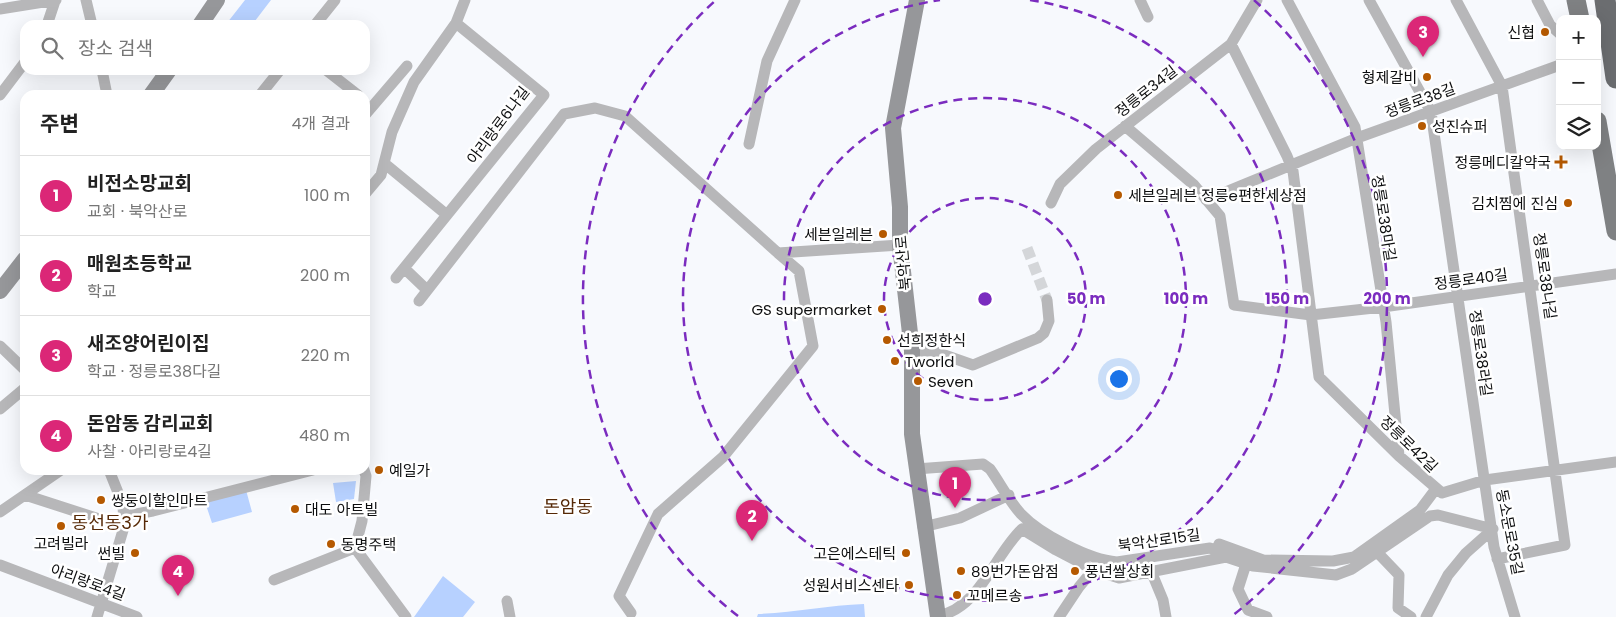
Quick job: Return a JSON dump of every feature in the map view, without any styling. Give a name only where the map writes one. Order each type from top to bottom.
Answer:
[{"type":"highway","points":[[1605,0],[1616,78]]},
{"type":"main road","points":[[1576,0],[1579,15]]},
{"type":"main road","points":[[1601,144],[1616,231]]},
{"type":"street","points":[[0,9],[55,0],[49,20]]},
{"type":"street","points":[[86,0],[91,20]]},
{"type":"street","points":[[203,20],[217,0]]},
{"type":"street","points":[[319,20],[335,0]]},
{"type":"street","points":[[370,188],[381,175],[392,132],[414,82],[456,23],[465,0]]},
{"type":"street","points":[[749,144],[767,61],[795,0]]},
{"type":"street","name":"북악산로","points":[[917,0],[893,128],[900,207],[900,245],[912,351],[912,434],[923,527],[938,616],[954,612],[966,601],[1022,530],[1094,570]]},
{"type":"street","points":[[1140,0],[1148,17]]},
{"type":"street","name":"정릉로34길","points":[[1051,203],[1060,184],[1096,149],[1231,44],[1258,0]]},
{"type":"street","name":"정릉로38마길","points":[[1287,0],[1355,128],[1383,307],[1399,456]]},
{"type":"street","points":[[1369,0],[1431,112]]},
{"type":"street","name":"정릉로38나길","points":[[1456,0],[1502,86],[1556,471]]},
{"type":"street","points":[[1537,0],[1550,26],[1556,31]]},
{"type":"street","name":"아리랑로6나길","points":[[396,278],[544,95],[456,23]]},
{"type":"street","points":[[1231,44],[1290,164],[1311,315]]},
{"type":"street","points":[[370,104],[407,66]]},
{"type":"street","name":"정릉로38길","points":[[1206,200],[1357,138],[1556,66]]},
{"type":"street","points":[[0,95],[20,69]]},
{"type":"street","points":[[103,75],[107,90]]},
{"type":"street","points":[[155,90],[166,75]]},
{"type":"street","points":[[264,90],[276,75]]},
{"type":"street","points":[[332,75],[352,90]]},
{"type":"street","points":[[419,301],[564,114],[595,108],[626,116],[799,271],[813,346],[722,457],[658,514],[619,596],[631,613]]},
{"type":"street","name":"정릉로38라길","points":[[1431,112],[1485,480]]},
{"type":"street","points":[[1126,126],[1194,185],[1206,200]]},
{"type":"street","points":[[384,163],[447,214]]},
{"type":"street","name":"정릉로40길","points":[[1206,200],[1220,216],[1234,305],[1311,315],[1383,307],[1616,274]]},
{"type":"street","points":[[778,253],[900,245]]},
{"type":"street","points":[[0,291],[20,265]]},
{"type":"street","points":[[404,268],[427,290]]},
{"type":"street","points":[[912,351],[933,351],[965,363],[980,363],[1044,333],[1050,321],[1047,300]]},
{"type":"street","name":"정릉로42길","points":[[1311,315],[1319,377],[1435,490],[1442,493],[1449,492],[1485,480],[1616,462]]},
{"type":"street","points":[[0,346],[20,365]]},
{"type":"street","points":[[0,409],[20,392]]},
{"type":"street","name":"북악산로15길","points":[[916,470],[983,464],[990,469],[1021,514],[1051,538],[1102,560],[1117,562],[1210,548],[1246,564],[1336,575],[1352,570],[1432,515],[1493,529]]},
{"type":"street","points":[[1497,559],[1565,545],[1556,471]]},
{"type":"street","points":[[0,512],[54,475]]},
{"type":"street","points":[[96,617],[99,603],[122,539],[124,521],[123,505],[111,475]]},
{"type":"street","points":[[25,495],[124,521],[153,511],[293,475]]},
{"type":"street","points":[[355,548],[362,521],[366,475]]},
{"type":"street","name":"동소문로35길","points":[[1485,480],[1497,559],[1515,617]]},
{"type":"street","points":[[1186,551],[1204,544],[1215,543],[1263,560],[1333,561],[1354,557],[1420,510],[1435,490]]},
{"type":"street","points":[[923,527],[960,518],[1009,495]]},
{"type":"street","points":[[1426,617],[1448,575],[1466,553],[1493,529]]},
{"type":"street","points":[[274,580],[355,548]]},
{"type":"street","points":[[355,548],[406,617]]},
{"type":"street","points":[[1377,552],[1399,575],[1398,608],[1408,616]]},
{"type":"street","name":"북악산로15길","points":[[1094,570],[1119,578],[1213,558],[1232,558]]},
{"type":"street","points":[[1059,617],[1079,587],[1102,560]]},
{"type":"street","points":[[1246,564],[1238,589],[1248,610],[1267,617]]},
{"type":"street","name":"아리랑로4길","points":[[0,565],[137,617]]},
{"type":"street","name":"북악산로15길","points":[[1150,571],[1165,604],[1166,617]]},
{"type":"street","points":[[507,601],[510,617]]},
{"type":"shaded area","points":[[245,0],[271,0],[256,20],[229,20]]},
{"type":"shaded area","points":[[356,481],[354,499],[336,502],[333,483]]},
{"type":"shaded area","points":[[246,490],[252,512],[212,523],[204,499]]},
{"type":"shaded area","points":[[443,576],[475,602],[463,617],[414,617]]},
{"type":"shaded area","points":[[864,604],[865,617],[757,617],[758,614]]},
{"type":"tunnel","points":[[1027,248],[1047,300]]},
{"type":"place","name":"신협","points":[[1545,32]]},
{"type":"place","name":"새조양어린이집","points":[[1423,57]]},
{"type":"place","name":"형제갈비","points":[[1427,77]]},
{"type":"place","name":"성진슈퍼","points":[[1422,126]]},
{"type":"place","name":"정릉메디칼약국","points":[[1561,162]]},
{"type":"place","name":"세븐일레븐 정릉e편한세상점","points":[[1118,195]]},
{"type":"place","name":"김치찜에 진심","points":[[1568,203]]},
{"type":"place","name":"세븐일레븐","points":[[883,234]]},
{"type":"place","name":"GS supermarket","points":[[882,309]]},
{"type":"place","name":"선희정한식","points":[[887,340]]},
{"type":"place","name":"Tworld","points":[[895,361]]},
{"type":"place","name":"Seven","points":[[918,381]]},
{"type":"place","name":"예일가","points":[[379,470]]},
{"type":"place","name":"쌍둥이할인마트","points":[[101,500]]},
{"type":"place","name":"비전소망교회","points":[[955,508]]},
{"type":"place","name":"대도 아트빌","points":[[295,509]]},
{"type":"place","name":"고려빌라","points":[[61,526]]},
{"type":"place","name":"매원초등학교","points":[[752,541]]},
{"type":"place","name":"동명주택","points":[[331,544]]},
{"type":"place","name":"썬빌","points":[[135,553]]},
{"type":"place","name":"고은에스테틱","points":[[906,553]]},
{"type":"place","name":"89번가돈암점","points":[[961,571]]},
{"type":"place","name":"풍년쌀상회","points":[[1075,571]]},
{"type":"place","name":"성원서비스센타","points":[[909,585]]},
{"type":"place","name":"꼬메르송","points":[[957,595]]},
{"type":"place","name":"돈암동 감리교회","points":[[178,596]]},
{"type":"district","name":"돈암동","points":[[568,506]]},
{"type":"district","name":"동선동3가","points":[[110,522]]}]
